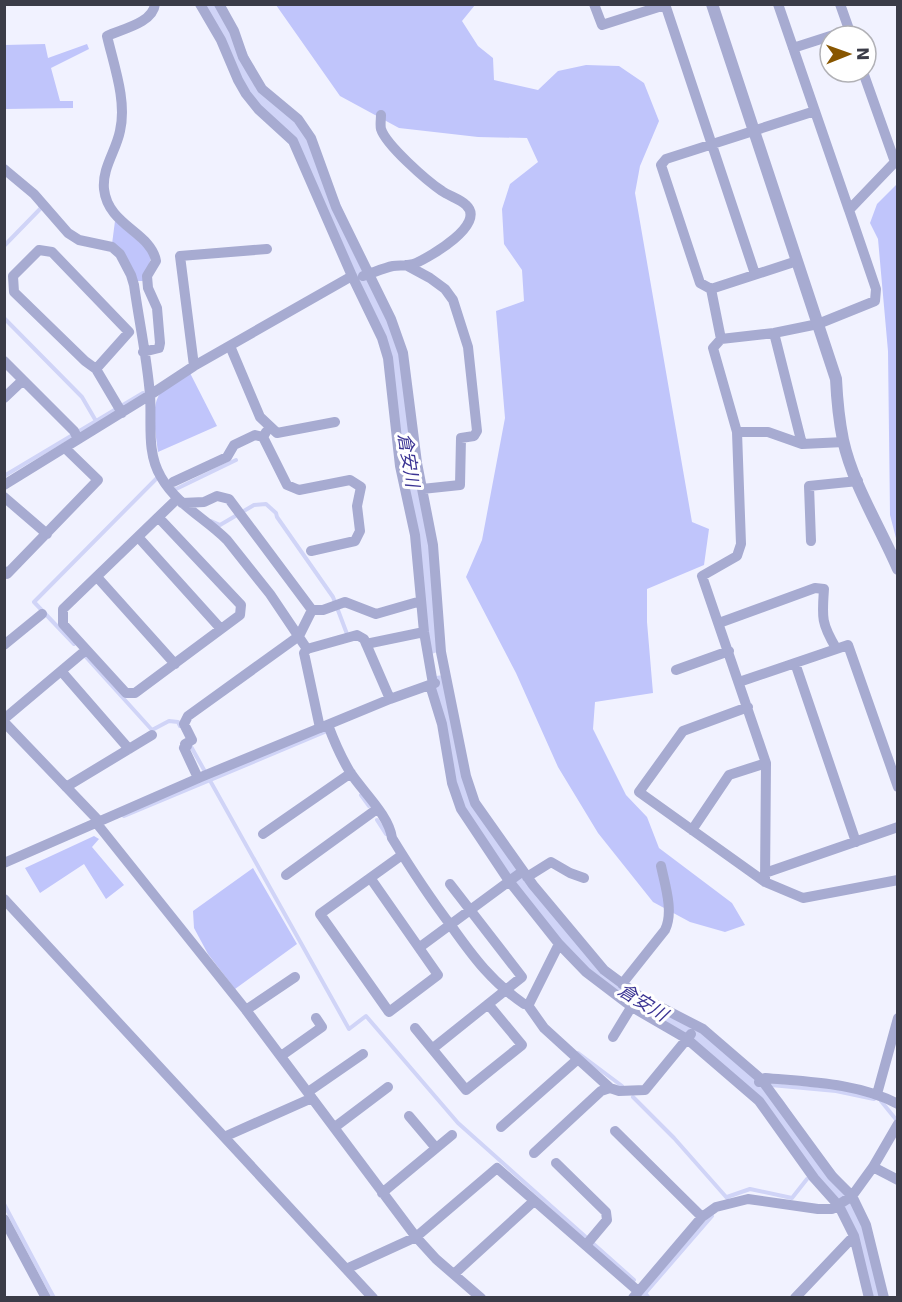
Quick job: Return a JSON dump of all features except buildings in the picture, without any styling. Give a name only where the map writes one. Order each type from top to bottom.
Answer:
[{"type":"street","points":[[143,352],[159,348],[160,343],[157,308],[148,288],[147,276],[156,261],[154,252],[137,234],[118,220],[107,201],[104,189],[104,175],[120,131],[122,112],[120,92],[107,36],[150,17],[155,10],[155,4]]},
{"type":"street","points":[[200,4],[221,40],[246,94],[258,109],[293,141],[382,338],[388,358],[400,466],[418,553],[424,632],[432,685],[442,724],[452,783],[461,809],[518,876],[604,970],[760,1080],[832,1176],[845,1201],[869,1298]]},
{"type":"street","points":[[219,4],[234,31],[243,57],[262,89],[298,119],[311,138],[336,207],[391,319],[403,353],[417,463],[433,545],[440,647],[471,794],[559,944],[586,972],[632,1007],[695,1033],[750,1091],[814,1178],[845,1201],[866,1225],[884,1298]]},
{"type":"street","points":[[594,4],[602,25],[665,5],[755,274]]},
{"type":"street","points":[[712,4],[836,379],[838,410],[844,442],[858,481],[897,569]]},
{"type":"street","points":[[765,878],[766,763],[702,576],[737,556],[741,544],[737,432],[713,348],[721,339],[774,333],[819,324],[875,301],[876,289],[778,4]]},
{"type":"street","points":[[840,4],[847,24]]},
{"type":"street","points":[[221,40],[234,31]]},
{"type":"street","points":[[793,48],[818,41]]},
{"type":"street","points":[[849,210],[896,160],[868,84]]},
{"type":"street","points":[[797,261],[711,289],[700,283],[661,165],[666,159],[815,111]]},
{"type":"street","points":[[7,477],[65,448],[76,435],[119,409],[150,395],[194,366],[353,277],[391,266],[415,264],[441,250],[466,228],[471,213],[467,205],[440,190],[392,146],[381,129],[381,115]]},
{"type":"street","points":[[4,169],[34,194],[68,233],[79,240],[112,247],[120,254],[131,275],[139,319],[150,395],[150,431],[154,460],[160,477],[190,511],[227,540],[270,594],[307,649]]},
{"type":"street","points":[[194,366],[180,256],[267,249]]},
{"type":"street","points":[[119,409],[96,369],[14,292],[14,276],[39,250],[51,252],[129,332]]},
{"type":"street","points":[[406,265],[445,289],[453,300],[468,347],[477,431],[474,436],[461,438],[460,485],[422,489]]},
{"type":"street","points":[[711,289],[721,339]]},
{"type":"street","points":[[96,369],[139,319]]},
{"type":"street","points":[[774,333],[802,444]]},
{"type":"street","points":[[230,346],[260,417],[277,433],[335,422]]},
{"type":"street","points":[[4,361],[76,435]]},
{"type":"street","points":[[4,398],[23,380]]},
{"type":"street","points":[[263,437],[270,426]]},
{"type":"street","points":[[737,432],[768,432],[802,444],[844,442]]},
{"type":"street","points":[[172,482],[227,457],[234,445],[255,435],[263,437],[288,485],[299,490],[350,480],[362,487],[357,506],[360,531],[355,541],[311,551]]},
{"type":"street","points":[[4,571],[7,574],[98,480],[65,448]]},
{"type":"street","points":[[811,542],[809,486],[858,481]]},
{"type":"street","points":[[159,518],[241,605],[240,615],[135,693],[126,693],[63,624],[63,609],[159,518],[183,502],[204,502],[217,496],[229,499],[312,610]]},
{"type":"street","points":[[4,497],[47,534]]},
{"type":"street","points":[[139,538],[221,629]]},
{"type":"street","points":[[97,577],[175,664]]},
{"type":"street","points":[[719,623],[815,588],[824,589],[822,612],[824,628],[836,648]]},
{"type":"street","points":[[312,610],[323,610],[345,602],[376,614],[421,601]]},
{"type":"street","points":[[204,776],[184,748],[192,740],[184,723],[188,716],[297,637],[312,610]]},
{"type":"street","points":[[5,643],[42,614]]},
{"type":"street","points":[[366,644],[424,632]]},
{"type":"street","points":[[390,699],[364,639],[357,635],[307,649],[304,653],[327,728],[349,775],[377,809],[402,855],[448,926],[484,970],[504,991],[528,1006],[544,1028],[610,1088],[619,1091],[645,1090],[695,1033]]},
{"type":"street","points":[[739,682],[848,645],[897,787]]},
{"type":"street","points":[[428,650],[440,647]]},
{"type":"street","points":[[86,650],[4,720],[96,818],[246,1010],[416,1237],[436,1259],[481,1298]]},
{"type":"street","points":[[676,670],[729,651]]},
{"type":"street","points":[[795,663],[856,842]]},
{"type":"street","points":[[62,672],[129,749]]},
{"type":"street","points":[[4,863],[204,776],[327,728],[390,699],[447,680]]},
{"type":"street","points":[[748,707],[683,731],[639,792],[765,878],[803,897],[897,880]]},
{"type":"street","points":[[66,787],[152,735]]},
{"type":"street","points":[[692,830],[729,775],[766,763]]},
{"type":"street","points":[[263,834],[349,775]]},
{"type":"street","points":[[286,875],[377,809]]},
{"type":"street","points":[[765,878],[897,827]]},
{"type":"street","points":[[371,879],[438,975],[389,1012],[320,914],[402,855]]},
{"type":"street","points":[[420,947],[518,876],[551,862],[584,878]]},
{"type":"street","points":[[621,984],[669,923],[661,866]]},
{"type":"street","points":[[432,1048],[522,977],[450,884]]},
{"type":"street","points":[[4,899],[348,1268],[373,1298]]},
{"type":"street","points":[[528,1006],[559,944]]},
{"type":"street","points":[[246,1010],[295,976]]},
{"type":"street","points":[[613,1037],[638,996]]},
{"type":"street","points":[[415,1028],[466,1090],[522,1045],[488,1004]]},
{"type":"street","points":[[281,1056],[322,1027],[316,1017]]},
{"type":"street","points":[[877,1094],[897,1018]]},
{"type":"street","points":[[224,1137],[310,1095],[363,1054]]},
{"type":"street","points":[[501,1127],[578,1059]]},
{"type":"street","points":[[760,1080],[826,1084],[877,1094],[897,1104]]},
{"type":"street","points":[[750,1091],[760,1080]]},
{"type":"street","points":[[335,1127],[388,1087]]},
{"type":"street","points":[[534,1153],[601,1091],[610,1088]]},
{"type":"street","points":[[409,1116],[436,1148]]},
{"type":"street","points":[[348,1268],[416,1237],[497,1168],[534,1201],[588,1242],[635,1294],[702,1217],[716,1207],[748,1198],[826,1210],[845,1201],[873,1167],[897,1124]]},
{"type":"street","points":[[615,1131],[702,1217]]},
{"type":"street","points":[[382,1193],[452,1135]]},
{"type":"street","points":[[556,1162],[606,1212],[607,1220],[588,1242]]},
{"type":"street","points":[[873,1167],[897,1180]]},
{"type":"street","points":[[454,1274],[534,1201]]},
{"type":"street","points":[[4,1219],[46,1298]]},
{"type":"street","points":[[795,1298],[854,1236]]},
{"type":"shaded area","points":[[276,5],[475,5],[462,21],[478,46],[493,58],[494,80],[538,90],[558,71],[586,65],[619,66],[644,83],[659,121],[640,166],[635,193],[692,522],[709,529],[704,565],[647,589],[647,622],[653,693],[595,702],[593,729],[626,795],[647,817],[659,848],[732,903],[745,925],[725,932],[690,922],[653,902],[598,833],[558,767],[516,673],[466,577],[482,540],[505,418],[496,311],[524,301],[522,270],[504,244],[502,209],[510,184],[538,162],[527,138],[478,137],[399,128],[340,96]]},
{"type":"shaded area","points":[[45,44],[48,58],[87,44],[89,49],[51,68],[60,101],[73,101],[73,108],[5,109],[5,45]]},
{"type":"shaded area","points":[[897,184],[897,542],[890,515],[888,351],[878,239],[870,223],[877,204]]},
{"type":"shaded area","points":[[115,221],[152,253],[145,281],[135,281],[112,244]]},
{"type":"shaded area","points":[[190,373],[217,426],[158,452],[154,418],[156,401],[165,388]]},
{"type":"shaded area","points":[[94,836],[99,839],[92,847],[124,885],[106,899],[84,864],[40,893],[25,868]]},
{"type":"shaded area","points":[[253,868],[297,944],[235,989],[208,954],[194,928],[193,911]]},
{"type":"waterway","name":"倉安川","points":[[208,4],[222,28]]},
{"type":"waterway","name":"倉安川","points":[[231,43],[254,94],[295,132],[304,147],[356,267]]},
{"type":"waterway","points":[[4,246],[41,208],[40,206]]},
{"type":"waterway","name":"倉安川","points":[[363,284],[388,329],[396,362],[408,465],[423,539],[432,643]]},
{"type":"waterway","points":[[4,318],[82,397],[96,421]]},
{"type":"waterway","points":[[4,476],[143,393]]},
{"type":"waterway","points":[[174,490],[236,460]]},
{"type":"waterway","points":[[74,644],[34,602],[158,477]]},
{"type":"waterway","points":[[211,521],[220,525],[254,505],[266,504],[276,513],[333,597],[347,634]]},
{"type":"waterway","points":[[86,657],[152,730],[169,721],[178,722],[180,726]]},
{"type":"waterway","name":"倉安川","points":[[440,686],[463,796],[470,811],[510,869],[566,939],[602,976],[637,1001],[689,1030],[760,1091],[775,1107],[799,1143],[849,1206],[860,1229],[877,1298]]},
{"type":"waterway","points":[[124,816],[327,731]]},
{"type":"waterway","points":[[189,743],[349,1029],[366,1016],[458,1123],[634,1280]]},
{"type":"waterway","points":[[361,795],[369,806]]},
{"type":"waterway","points":[[377,820],[386,834]]},
{"type":"waterway","points":[[578,1053],[622,1086]]},
{"type":"waterway","points":[[771,1085],[836,1091],[874,1099]]},
{"type":"waterway","points":[[633,1097],[674,1138],[727,1198]]},
{"type":"waterway","points":[[881,1101],[898,1122]]},
{"type":"waterway","points":[[727,1197],[750,1189],[792,1198],[807,1179]]},
{"type":"waterway","points":[[4,1204],[54,1298]]},
{"type":"waterway","points":[[641,1298],[712,1216]]},
{"type":"waterway","points":[[645,1293],[649,1298]]}]
